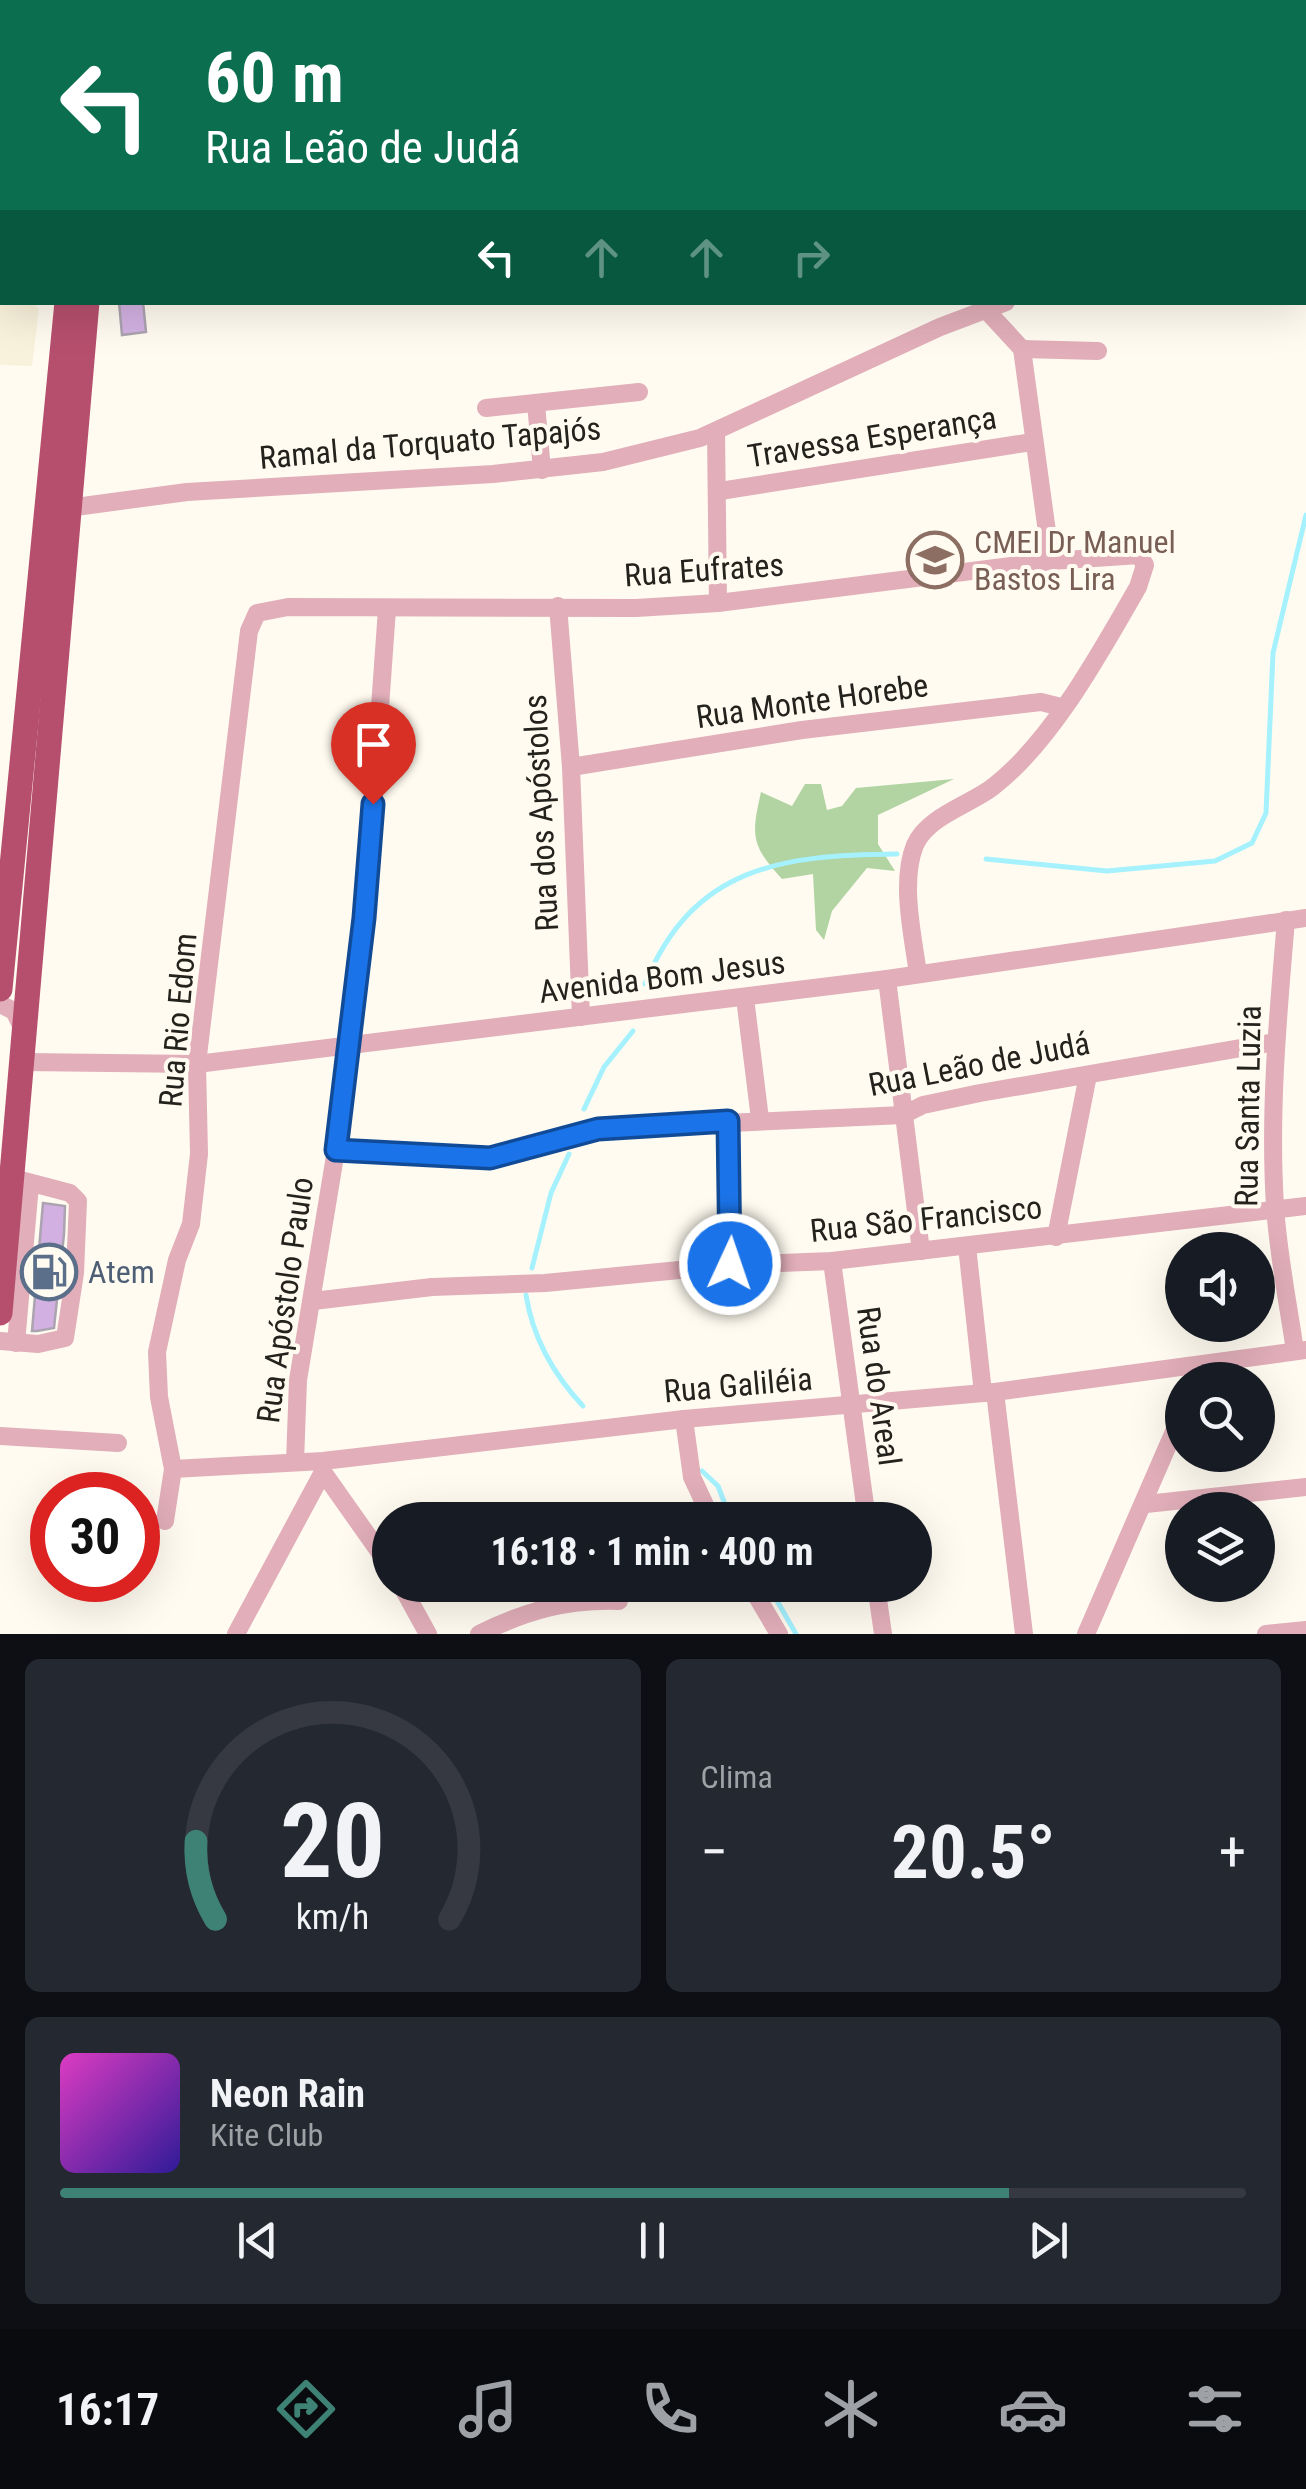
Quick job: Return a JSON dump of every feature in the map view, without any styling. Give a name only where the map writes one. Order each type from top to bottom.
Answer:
[{"type":"highway","points":[[0,990],[67,305]]},
{"type":"highway","points":[[0,1313],[21,1181],[24,1034],[87,305]]},
{"type":"street","name":"Ramal da Torquato Tapajós","points":[[68,508],[187,492],[542,470],[648,452],[716,431],[940,327],[1000,305]]},
{"type":"street","points":[[987,311],[1022,349],[1051,561]]},
{"type":"street","points":[[1022,349],[1098,351]]},
{"type":"street","points":[[486,408],[639,392]]},
{"type":"street","points":[[536,404],[542,470]]},
{"type":"street","points":[[716,431],[720,491],[718,604]]},
{"type":"street","name":"Travessa Esperança","points":[[720,491],[1032,442]]},
{"type":"street","name":"Rua Eufrates","points":[[288,607],[718,604],[1051,561],[1121,554],[1142,556],[1144,572],[1120,618],[1062,707]]},
{"type":"street","name":"Rua dos Apóstolos","points":[[558,606],[571,766],[581,1016]]},
{"type":"street","name":"Rua Rio Edom","points":[[165,1521],[174,1469],[159,1397],[157,1352],[177,1260],[191,1224],[199,1154],[197,1064],[251,621],[269,608],[288,607]]},
{"type":"street","name":"Rua Apóstolo Paulo","points":[[295,1462],[298,1380],[336,1150],[346,1042],[364,918],[388,608]]},
{"type":"street","name":"Rua Monte Horebe","points":[[571,766],[802,730],[1042,702],[1062,707]]},
{"type":"street","points":[[918,974],[910,880],[916,841],[942,818],[1008,775],[1031,752],[1062,707]]},
{"type":"street","name":"Avenida Bom Jesus","points":[[22,1062],[197,1064],[346,1042],[888,980],[1306,918]]},
{"type":"street","name":"Rua Santa Luzia","points":[[1286,920],[1275,1042],[1275,1209],[1300,1351]]},
{"type":"street","points":[[888,980],[921,1251]]},
{"type":"street","points":[[745,998],[760,1119]]},
{"type":"street","points":[[0,1004],[14,1011],[24,1034]]},
{"type":"street","name":"Rua Leão de Judá","points":[[336,1150],[490,1158],[598,1129],[902,1115],[923,1105],[1161,1058],[1275,1042]]},
{"type":"street","points":[[1056,1237],[1088,1075]]},
{"type":"street","points":[[728,1121],[730,1264]]},
{"type":"street","points":[[21,1181],[70,1193],[78,1201],[75,1273],[64,1338],[59,1342],[8,1342],[21,1181]]},
{"type":"street","name":"Rua São Francisco","points":[[312,1300],[730,1264],[832,1261],[1306,1206]]},
{"type":"street","points":[[967,1246],[1024,1634]]},
{"type":"street","name":"Rua do Areal","points":[[832,1261],[865,1502]]},
{"type":"street","name":"Rua Galiléia","points":[[1250,1362],[1300,1351]]},
{"type":"street","name":"Rua Galiléia","points":[[174,1469],[295,1462],[323,1466],[684,1419],[1165,1376]]},
{"type":"street","points":[[684,1419],[692,1478],[703,1502]]},
{"type":"street","points":[[0,1436],[118,1443]]},
{"type":"street","points":[[1086,1634],[1165,1456]]},
{"type":"street","points":[[236,1634],[323,1466],[372,1540]]},
{"type":"street","points":[[1146,1504],[1306,1486]]},
{"type":"street","points":[[411,1602],[428,1634]]},
{"type":"street","points":[[479,1634],[545,1606],[570,1602]]},
{"type":"street","points":[[760,1602],[779,1634]]},
{"type":"street","points":[[878,1602],[882,1634]]},
{"type":"street","points":[[1266,1634],[1304,1625]]},
{"type":"shaded area","points":[[0,305],[35,305],[39,309],[32,366],[0,365]]},
{"type":"green space","points":[[954,779],[878,815],[878,844],[895,871],[867,868],[832,911],[824,940],[816,930],[813,874],[782,879],[759,848],[755,830],[761,792],[792,806],[805,784],[821,784],[827,810],[842,806],[856,788]]},
{"type":"building","points":[[119,305],[143,305],[146,332],[122,335]]},
{"type":"building","name":"Atem","points":[[43,1203],[65,1206],[64,1234],[54,1328],[32,1331]]},
{"type":"waterway","points":[[986,859],[1107,871],[1215,861],[1252,843],[1266,813],[1273,653],[1306,515]]},
{"type":"waterway","points":[[645,984],[665,945],[688,914],[716,891],[746,875],[816,858],[897,854]]},
{"type":"waterway","points":[[584,1109],[604,1067],[633,1031]]},
{"type":"waterway","points":[[532,1268],[551,1193],[569,1154]]},
{"type":"waterway","points":[[526,1295],[546,1355],[583,1406]]},
{"type":"waterway","points":[[702,1471],[718,1486],[724,1502]]},
{"type":"waterway","points":[[778,1602],[796,1634]]},
{"type":"place","name":"CMEI Dr Manuel Bastos Lira","points":[[935,560]]},
{"type":"place","name":"Atem","points":[[49,1272]]},
{"type":"route","points":[[373,804],[355,1006],[346,1042],[336,1150],[490,1158],[598,1129],[728,1121],[733,1214],[730,1264]]}]
